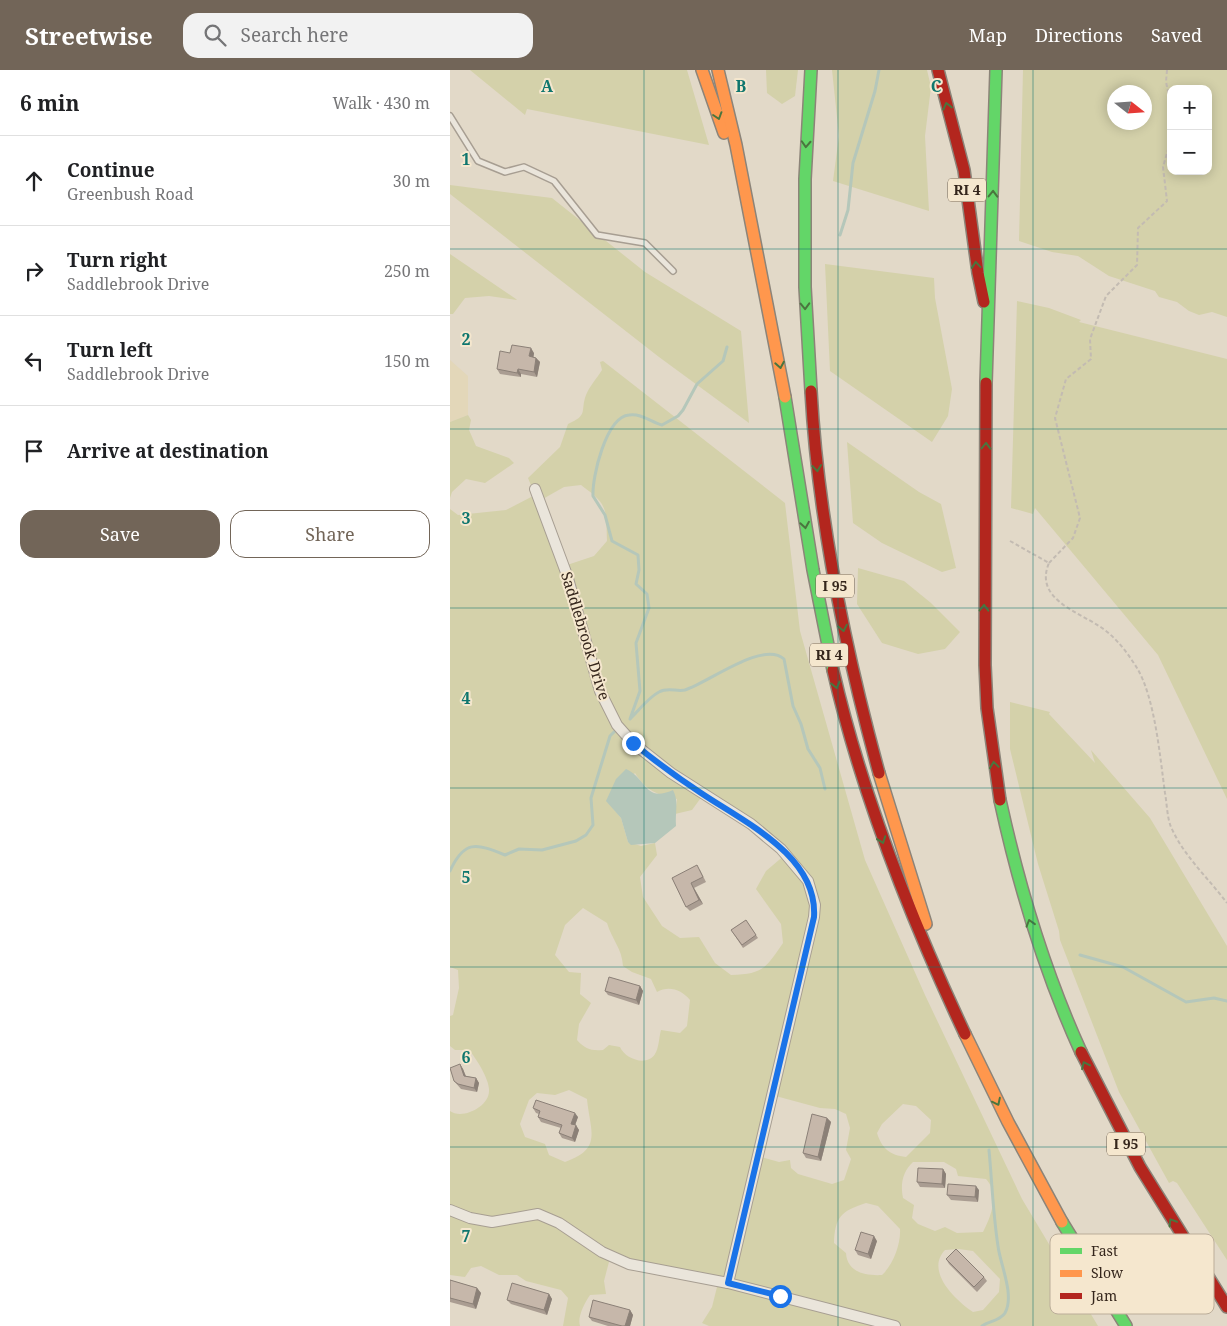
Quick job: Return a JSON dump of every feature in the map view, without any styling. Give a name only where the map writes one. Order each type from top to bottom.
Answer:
[{"type":"highway","points":[[702,70],[753,231]]},
{"type":"highway","name":"RI 4","points":[[718,70],[729,111],[780,363],[818,602],[844,716],[881,837],[909,912],[976,1058]]},
{"type":"highway","name":"I 95","points":[[811,70],[804,192],[806,328],[816,454],[830,560],[853,676],[885,797],[921,910],[976,1058],[1042,1189],[1068,1234]]},
{"type":"highway","name":"RI 4","points":[[938,70],[956,132],[965,175],[976,275],[987,312]]},
{"type":"highway","name":"I 95","points":[[996,70],[991,272],[987,312],[984,657],[991,745],[1012,859],[1045,970],[1090,1076],[1164,1210],[1180,1234]]},
{"type":"highway","name":"I 95","points":[[1214,1287],[1227,1307]]},
{"type":"highway","name":"I 95","points":[[1118,1314],[1126,1326]]},
{"type":"street","name":"Saddlebrook Drive","points":[[535,489],[568,575],[600,690],[617,725],[633,743],[671,773],[752,824],[781,849],[808,881],[815,905],[814,917],[728,1283]]},
{"type":"street","points":[[450,1210],[470,1218],[492,1222],[538,1214],[559,1223],[602,1252],[629,1264],[728,1283],[895,1326]]},
{"type":"lane","points":[[450,116],[478,161],[505,172],[524,167],[554,181],[597,235],[646,243],[673,271]]},
{"type":"path","points":[[1167,70],[1167,87]]},
{"type":"path","points":[[1167,153],[1163,167],[1167,201],[1138,228],[1136,265],[1106,296],[1090,339],[1091,358],[1066,379],[1055,418],[1080,518],[1073,538],[1049,563],[1045,573],[1048,590],[1076,614],[1099,626],[1127,651],[1143,678],[1155,732],[1171,826],[1186,850],[1227,904]]},
{"type":"path","points":[[1010,541],[1049,563]]},
{"type":"shaded area","points":[[470,70],[687,70],[709,145],[527,109],[525,115]]},
{"type":"shaded area","points":[[766,70],[798,70],[795,96],[782,104],[767,93]]},
{"type":"shaded area","points":[[832,70],[927,70],[931,87],[925,136],[929,211],[833,181],[839,136]]},
{"type":"shaded area","points":[[1023,70],[1227,70],[1227,317],[1212,312],[1199,315],[1189,311],[1177,302],[1159,297],[1155,291],[1109,276],[1078,256],[1052,252],[1019,241]]},
{"type":"shaded area","points":[[450,185],[552,198],[645,272],[741,331],[749,423],[659,357],[450,194]]},
{"type":"shaded area","points":[[450,254],[517,300],[489,296],[465,298],[453,314],[450,314]]},
{"type":"shaded area","points":[[825,264],[934,278],[935,298],[952,389],[948,416],[932,442],[830,371]]},
{"type":"shaded area","points":[[1017,301],[1049,308],[1081,320],[1079,322],[1227,359],[1227,799],[1158,655],[1035,508],[1033,514],[1011,508]]},
{"type":"shaded area","points":[[450,360],[468,376],[468,415],[450,422]]},
{"type":"shaded area","points":[[603,361],[785,503],[800,631],[865,860],[925,995],[1022,1199],[1050,1246],[1050,1314],[1091,1314],[1098,1326],[709,1326],[702,1323],[712,1307],[718,1283],[610,1258],[604,1281],[606,1294],[590,1295],[581,1314],[580,1326],[563,1326],[568,1298],[561,1290],[526,1281],[517,1275],[499,1275],[481,1266],[471,1268],[465,1277],[450,1275],[450,1111],[461,1114],[480,1107],[488,1097],[489,1086],[479,1064],[469,1050],[455,1050],[450,1046],[450,1016],[453,1015],[459,988],[458,970],[450,967],[450,509],[458,515],[506,510],[535,495],[528,478],[560,447],[568,424],[579,418],[583,412],[587,392],[602,370],[600,362]],"holes":[[[581,485],[601,503],[605,514],[607,541],[594,556],[567,565],[541,500],[564,487]],[[635,773],[648,788],[664,796],[677,799],[675,814],[692,810],[703,795],[786,854],[766,871],[756,889],[781,924],[783,943],[772,959],[757,971],[731,975],[715,963],[699,937],[680,938],[662,926],[643,897],[640,877],[657,855],[655,843],[641,846],[628,842],[621,818],[608,802]],[[583,908],[607,923],[621,954],[623,966],[632,972],[651,979],[657,992],[671,989],[679,991],[690,1000],[687,1026],[680,1033],[661,1030],[655,1054],[651,1058],[642,1061],[626,1055],[620,1047],[609,1045],[603,1050],[592,1050],[583,1046],[577,1040],[579,1024],[591,1003],[580,994],[581,973],[569,972],[555,955],[565,925]],[[569,1090],[587,1099],[591,1130],[589,1145],[577,1157],[565,1162],[549,1155],[545,1144],[525,1137],[520,1124],[529,1100],[537,1093],[555,1095]],[[772,1095],[820,1108],[835,1109],[846,1114],[850,1128],[846,1150],[851,1159],[844,1180],[832,1184],[798,1174],[791,1168],[790,1160],[779,1162],[758,1156]],[[903,1104],[916,1106],[931,1120],[930,1133],[906,1157],[891,1153],[881,1143],[877,1133],[882,1124]],[[913,1162],[944,1162],[956,1169],[958,1176],[986,1179],[993,1191],[993,1205],[983,1232],[957,1233],[945,1227],[935,1231],[918,1224],[912,1218],[914,1205],[903,1198],[902,1188],[907,1169]],[[866,1203],[878,1206],[900,1229],[896,1254],[890,1266],[882,1275],[869,1275],[853,1269],[846,1253],[834,1243],[838,1221],[845,1212]],[[945,1250],[973,1251],[1000,1279],[999,1292],[983,1310],[973,1312],[951,1293],[940,1276],[938,1267],[940,1258]]]},
{"type":"shaded area","points":[[468,415],[471,420],[469,430],[476,446],[509,458],[514,463],[485,483],[466,479],[452,492],[450,498],[450,422]]},
{"type":"shaded area","points":[[847,442],[919,492],[941,504],[956,568],[942,572],[882,543],[853,523]]},
{"type":"shaded area","points":[[858,568],[904,581],[931,603],[960,632],[945,649],[918,654],[882,643],[857,604]]},
{"type":"shaded area","points":[[1010,702],[1050,712],[1049,714],[1095,763],[1091,750],[1150,818],[1227,946],[1227,1260],[1214,1240],[1214,1234],[1210,1234],[1177,1183],[1173,1181],[1169,1183],[1119,1092],[1060,940],[1059,931],[1038,864],[1010,749]]},
{"type":"shaded area","points":[[626,769],[633,773],[651,791],[664,793],[673,790],[675,794],[676,826],[655,843],[631,845],[628,842],[621,818],[606,801],[616,779]]},
{"type":"building","points":[[512,345],[531,348],[529,356],[536,358],[534,372],[518,369],[517,373],[497,369],[500,351],[510,353]]},
{"type":"building","points":[[697,865],[703,877],[691,883],[699,900],[686,907],[672,878]]},
{"type":"building","points":[[746,920],[756,935],[742,945],[731,930]]},
{"type":"building","points":[[609,977],[640,986],[636,1000],[605,991]]},
{"type":"building","points":[[460,1064],[464,1076],[476,1078],[474,1088],[458,1084],[454,1081],[450,1068]]},
{"type":"building","points":[[536,1100],[575,1113],[571,1124],[576,1125],[572,1138],[559,1133],[562,1125],[538,1117],[540,1111],[533,1108]]},
{"type":"building","points":[[812,1114],[827,1118],[818,1157],[803,1153]]},
{"type":"building","points":[[918,1168],[943,1169],[942,1184],[917,1182]]},
{"type":"building","points":[[948,1184],[976,1186],[975,1197],[947,1195]]},
{"type":"building","points":[[861,1232],[874,1236],[868,1254],[855,1250]]},
{"type":"building","points":[[956,1249],[984,1277],[974,1287],[946,1259]]},
{"type":"building","points":[[450,1280],[477,1288],[473,1304],[450,1298]]},
{"type":"building","points":[[512,1283],[549,1294],[544,1310],[507,1300]]},
{"type":"building","points":[[593,1300],[630,1310],[625,1326],[589,1317]]},
{"type":"waterway","points":[[840,235],[848,210],[853,163],[875,91],[879,70]]},
{"type":"waterway","points":[[630,719],[640,691],[636,643],[649,608],[647,594],[636,584],[639,570],[638,555],[612,541],[605,515],[593,496],[598,463],[607,436],[621,418],[629,415],[638,415],[662,425],[678,416],[697,384],[723,361],[727,347]]},
{"type":"waterway","points":[[631,718],[648,700],[659,692],[685,690],[750,659],[763,655],[775,655],[784,659],[793,706],[801,724],[808,749],[820,768],[825,789]]},
{"type":"waterway","points":[[450,871],[460,854],[472,847],[486,848],[505,855],[519,849],[542,850],[576,841],[586,835],[593,825],[591,798],[610,736],[615,731]]},
{"type":"waterway","points":[[1080,955],[1123,967],[1186,1002],[1214,998],[1227,1001]]},
{"type":"waterway","points":[[982,1326],[1003,1316],[1008,1306],[1008,1289],[996,1234],[989,1150]]},
{"type":"traffic: fast","points":[[811,70],[805,179],[805,287],[811,391]]},
{"type":"traffic: fast","points":[[986,383],[996,70]]},
{"type":"traffic: fast","points":[[785,397],[813,570],[833,670]]},
{"type":"traffic: fast","points":[[1000,800],[1015,865],[1044,960],[1081,1052]]},
{"type":"traffic: fast","points":[[1062,1222],[1069,1234]]},
{"type":"traffic: fast","points":[[1119,1314],[1126,1326]]},
{"type":"traffic: slow","points":[[702,70],[724,133]]},
{"type":"traffic: slow","points":[[718,70],[736,145],[785,397]]},
{"type":"traffic: slow","points":[[879,773],[926,924]]},
{"type":"traffic: slow","points":[[965,1034],[1008,1122],[1062,1222]]},
{"type":"traffic: jam","points":[[938,70],[964,170],[978,273],[984,302]]},
{"type":"traffic: jam","points":[[986,383],[985,665],[987,708],[1000,800]]},
{"type":"traffic: jam","points":[[811,391],[820,488],[835,584],[844,632],[879,773]]},
{"type":"traffic: jam","points":[[833,670],[858,764],[889,855],[925,945],[965,1034]]},
{"type":"traffic: jam","points":[[1081,1052],[1140,1167],[1182,1234]]},
{"type":"traffic: jam","points":[[1214,1286],[1227,1307]]},
{"type":"route","points":[[633,743],[671,773],[762,832],[797,866],[808,881],[811,889],[815,905],[814,917],[728,1283],[780,1296]]}]
